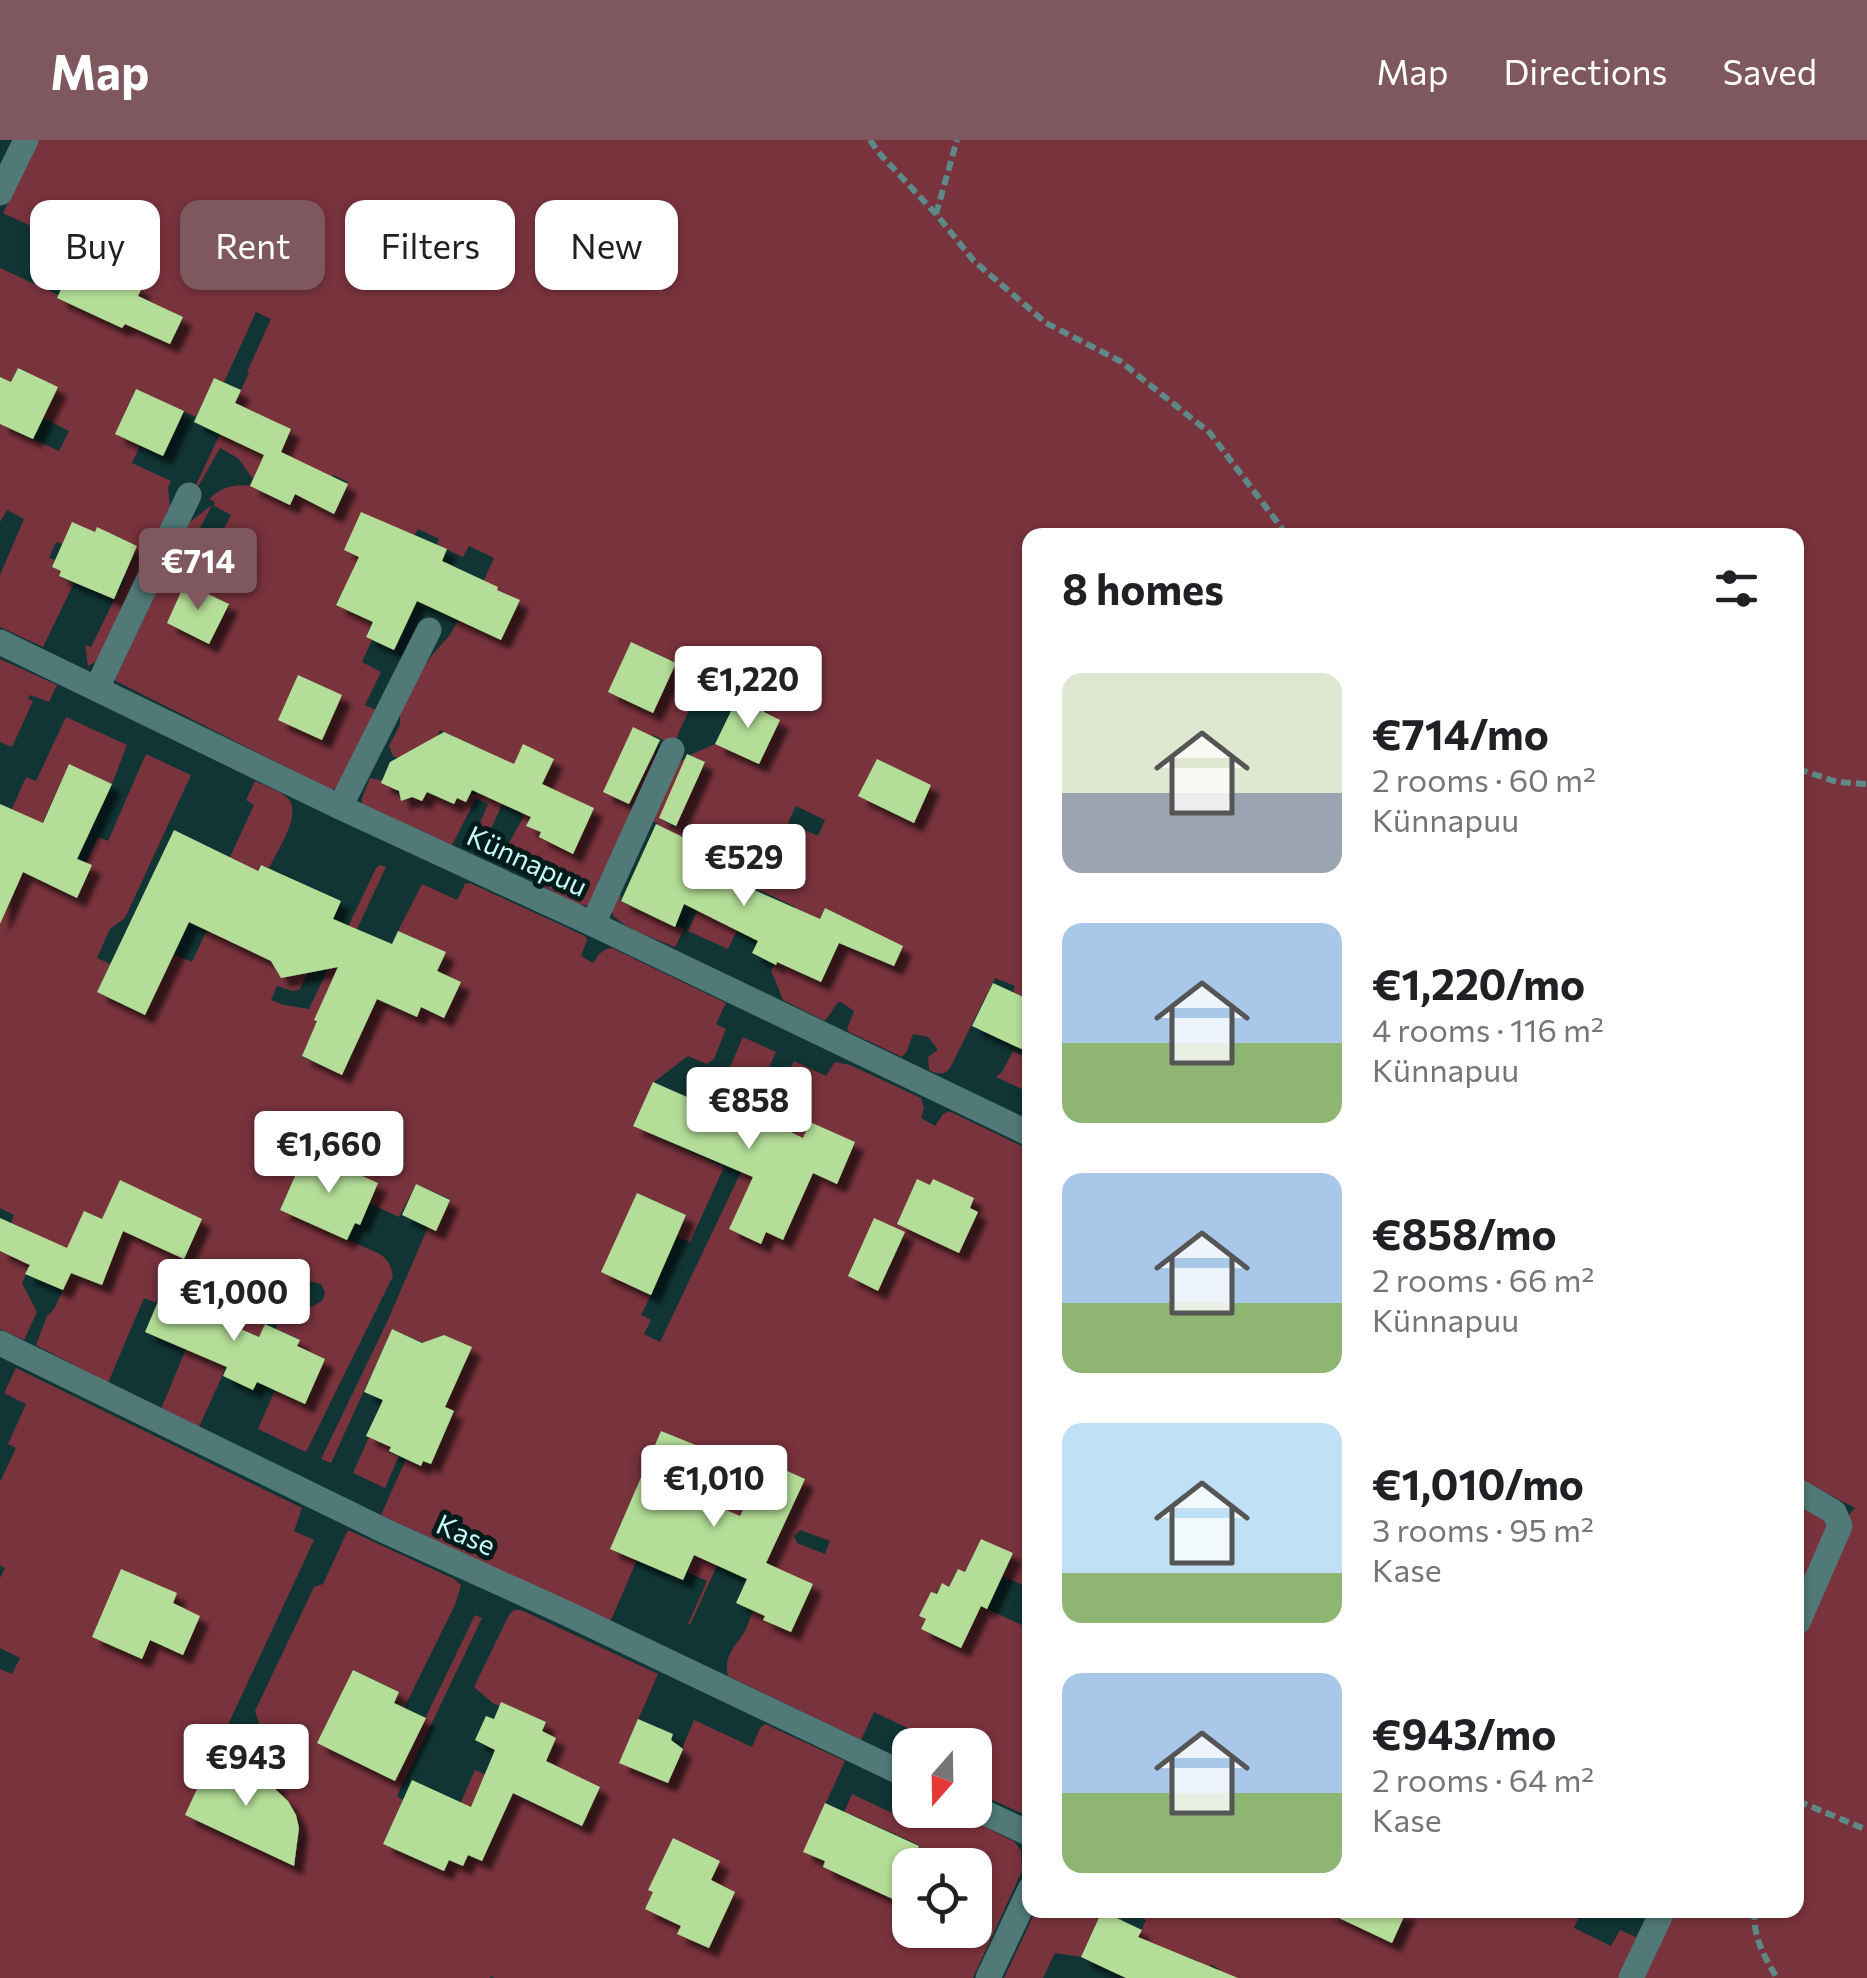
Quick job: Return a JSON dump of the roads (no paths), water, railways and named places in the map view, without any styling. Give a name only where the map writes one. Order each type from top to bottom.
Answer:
[{"type":"street","points":[[0,193],[26,140]]},
{"type":"street","points":[[97,688],[189,495]]},
{"type":"street","points":[[340,807],[428,630]]},
{"type":"street","name":"Künnapuu","points":[[0,642],[1022,1130]]},
{"type":"street","points":[[593,924],[672,750]]},
{"type":"street","name":"Kase","points":[[0,1343],[382,1530],[566,1612],[892,1768]]},
{"type":"street","points":[[1804,1494],[1834,1512],[1840,1526],[1804,1608]]},
{"type":"street","points":[[992,1816],[1022,1830]]},
{"type":"street","points":[[988,1978],[1022,1906]]},
{"type":"street","points":[[1631,1978],[1659,1918]]}]
